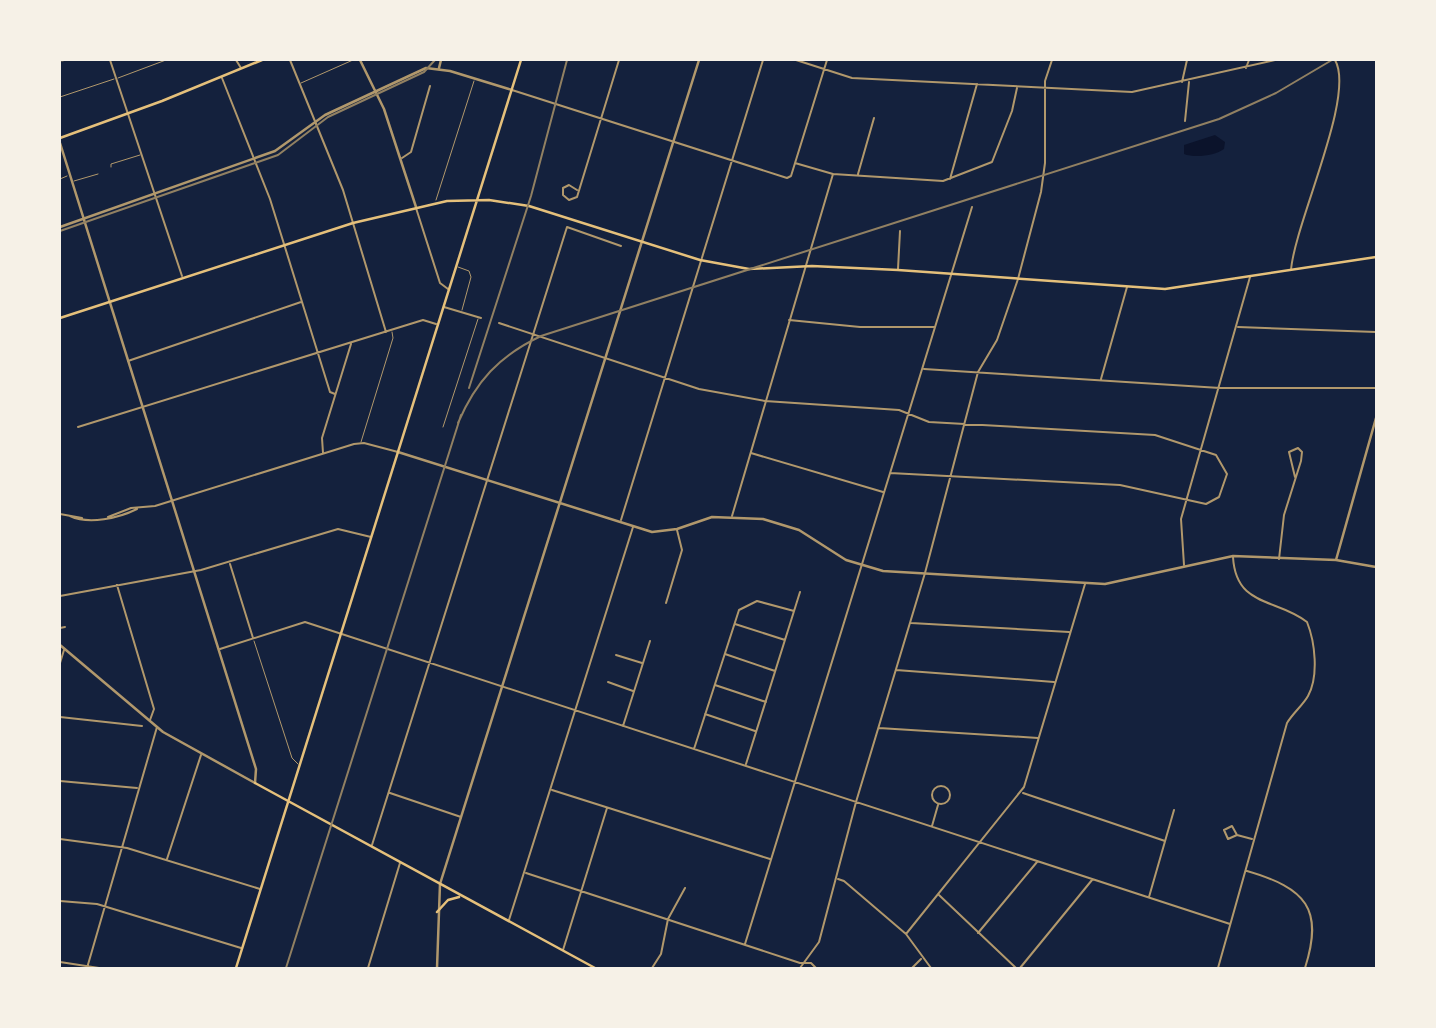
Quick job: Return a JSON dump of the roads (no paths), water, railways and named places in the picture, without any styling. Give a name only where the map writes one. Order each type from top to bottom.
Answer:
[{"type":"main road","points":[[60,138],[222,78],[262,60]]},
{"type":"main road","points":[[236,968],[521,60]]},
{"type":"main road","points":[[60,318],[353,223],[436,202],[477,200],[529,206],[700,260],[738,269],[806,267],[898,270],[1165,289],[1377,257]]},
{"type":"main road","points":[[255,783],[595,968]]},
{"type":"main road","points":[[437,912],[448,900],[462,896]]},
{"type":"street","points":[[110,60],[126,115],[182,277]]},
{"type":"street","points":[[236,60],[241,69]]},
{"type":"street","points":[[290,60],[353,223],[386,332]]},
{"type":"street","points":[[360,60],[376,91],[401,159],[440,283],[449,289]]},
{"type":"street","points":[[439,68],[441,60]]},
{"type":"street","points":[[577,190],[569,185],[564,188],[563,195],[572,200],[577,197],[619,60]]},
{"type":"street","points":[[437,968],[440,884],[699,60]]},
{"type":"street","points":[[620,523],[762,60]]},
{"type":"street","points":[[796,60],[852,78],[1139,92],[1275,60]]},
{"type":"street","points":[[60,227],[280,148],[315,121],[426,68],[439,68],[475,78],[787,178],[791,176],[827,60]]},
{"type":"street","points":[[800,968],[819,942],[877,728],[925,573],[978,372],[996,344],[1018,279],[1044,175],[1045,88],[1052,60]]},
{"type":"street","points":[[1182,82],[1187,60]]},
{"type":"street","points":[[1246,68],[1249,60]]},
{"type":"street","points":[[1291,271],[1337,104],[1341,74],[1335,60]]},
{"type":"street","points":[[222,78],[285,244],[330,392],[335,394]]},
{"type":"street","points":[[1185,121],[1189,81]]},
{"type":"street","points":[[949,180],[976,84]]},
{"type":"street","points":[[401,159],[411,152],[430,86]]},
{"type":"street","points":[[795,163],[833,174],[949,180],[992,162],[1012,111],[1018,86]]},
{"type":"street","points":[[857,175],[874,118]]},
{"type":"street","points":[[60,143],[256,769],[255,783],[157,727],[60,645]]},
{"type":"street","points":[[731,517],[833,174]]},
{"type":"street","points":[[745,944],[972,207]]},
{"type":"street","points":[[371,846],[567,227],[621,246]]},
{"type":"street","points":[[898,270],[900,231]]},
{"type":"street","points":[[1184,566],[1181,531],[1186,499],[1250,277]]},
{"type":"street","points":[[1101,380],[1127,287]]},
{"type":"street","points":[[128,361],[302,302]]},
{"type":"street","points":[[443,306],[480,317]]},
{"type":"street","points":[[78,427],[425,320],[437,324]]},
{"type":"street","points":[[789,320],[860,327],[935,327]]},
{"type":"street","points":[[499,323],[699,389],[765,401],[899,410],[929,422],[1154,435],[1202,449],[1222,461],[1227,474],[1219,497],[1206,504],[1120,485],[890,473]]},
{"type":"street","points":[[1236,327],[1377,332]]},
{"type":"street","points":[[323,454],[322,438],[351,343]]},
{"type":"street","points":[[923,369],[1220,388],[1377,388]]},
{"type":"street","points":[[1336,560],[1377,418]]},
{"type":"street","points":[[60,514],[85,520],[124,515],[138,508],[173,501],[361,443],[398,452],[652,532],[677,529],[712,517],[780,523],[799,530],[846,560],[883,571],[1113,583],[1233,555],[1336,560],[1377,567]]},
{"type":"street","points":[[1279,559],[1284,515],[1295,477],[1302,452],[1298,448],[1289,452],[1295,477]]},
{"type":"street","points":[[750,453],[884,493]]},
{"type":"street","points":[[509,922],[633,527]]},
{"type":"street","points":[[60,596],[230,563],[338,529],[372,537]]},
{"type":"street","points":[[666,603],[682,550],[677,529]]},
{"type":"street","points":[[1218,968],[1287,723],[1312,688],[1313,643],[1307,622],[1300,616],[1255,597],[1241,586],[1233,555]]},
{"type":"street","points":[[230,563],[253,638]]},
{"type":"street","points":[[906,934],[1022,792],[1085,582]]},
{"type":"street","points":[[117,585],[155,709],[149,720]]},
{"type":"street","points":[[745,766],[800,592]]},
{"type":"street","points":[[694,749],[739,610],[757,601],[794,611]]},
{"type":"street","points":[[219,649],[305,622],[1230,925]]},
{"type":"street","points":[[910,623],[1070,632]]},
{"type":"street","points":[[734,624],[785,640]]},
{"type":"street","points":[[60,628],[65,627]]},
{"type":"street","points":[[623,726],[650,641]]},
{"type":"street","points":[[60,663],[65,650]]},
{"type":"street","points":[[724,654],[775,670]]},
{"type":"street","points":[[616,655],[643,663]]},
{"type":"street","points":[[895,670],[1055,682]]},
{"type":"street","points":[[608,682],[634,691]]},
{"type":"street","points":[[714,685],[766,702]]},
{"type":"street","points":[[705,714],[756,731]]},
{"type":"street","points":[[60,717],[142,726]]},
{"type":"street","points":[[87,967],[157,727]]},
{"type":"street","points":[[877,728],[1039,738]]},
{"type":"street","points":[[167,860],[201,754]]},
{"type":"street","points":[[60,781],[138,788]]},
{"type":"street","points":[[944,786],[950,793],[950,798],[943,804],[938,804],[932,797],[932,792],[935,788],[944,786]]},
{"type":"street","points":[[551,790],[771,859]]},
{"type":"street","points":[[1022,792],[1165,841]]},
{"type":"street","points":[[389,793],[461,817]]},
{"type":"street","points":[[931,827],[938,804]]},
{"type":"street","points":[[563,951],[607,807]]},
{"type":"street","points":[[1149,897],[1174,810]]},
{"type":"street","points":[[1237,835],[1254,839]]},
{"type":"street","points":[[60,839],[122,847],[261,890]]},
{"type":"street","points":[[368,968],[400,862]]},
{"type":"street","points":[[977,933],[1037,862]]},
{"type":"street","points":[[1246,871],[1284,885],[1309,909],[1315,933],[1305,968]]},
{"type":"street","points":[[524,873],[813,964],[816,968]]},
{"type":"street","points":[[837,879],[850,885],[906,934],[921,959],[931,968]]},
{"type":"street","points":[[938,895],[1018,968],[1093,880]]},
{"type":"street","points":[[652,968],[662,954],[668,919],[685,888]]},
{"type":"street","points":[[60,901],[106,907],[242,948]]},
{"type":"street","points":[[912,968],[921,959]]},
{"type":"street","points":[[60,962],[99,968]]},
{"type":"lane","points":[[60,97],[166,60]]},
{"type":"lane","points":[[300,84],[353,60]]},
{"type":"lane","points":[[436,202],[475,78]]},
{"type":"lane","points":[[111,167],[111,164],[140,155]]},
{"type":"lane","points":[[72,182],[98,174]]},
{"type":"lane","points":[[60,179],[70,176]]},
{"type":"lane","points":[[456,266],[469,271],[471,276],[462,312]]},
{"type":"lane","points":[[443,427],[480,317]]},
{"type":"lane","points":[[361,443],[393,338],[392,330]]},
{"type":"lane","points":[[253,638],[292,758],[300,766]]},
{"type":"water","points":[[1215,135],[1225,142],[1224,149],[1204,156],[1184,154],[1184,145]]},
{"type":"tram line","points":[[60,231],[278,155],[328,117],[424,72],[435,60]]},
{"type":"railway","points":[[469,388],[531,196],[567,60]]},
{"type":"railway","points":[[458,423],[473,394],[491,371],[513,352],[541,336],[1219,119],[1276,93],[1332,60]]},
{"type":"railway","points":[[286,968],[461,415]]}]
